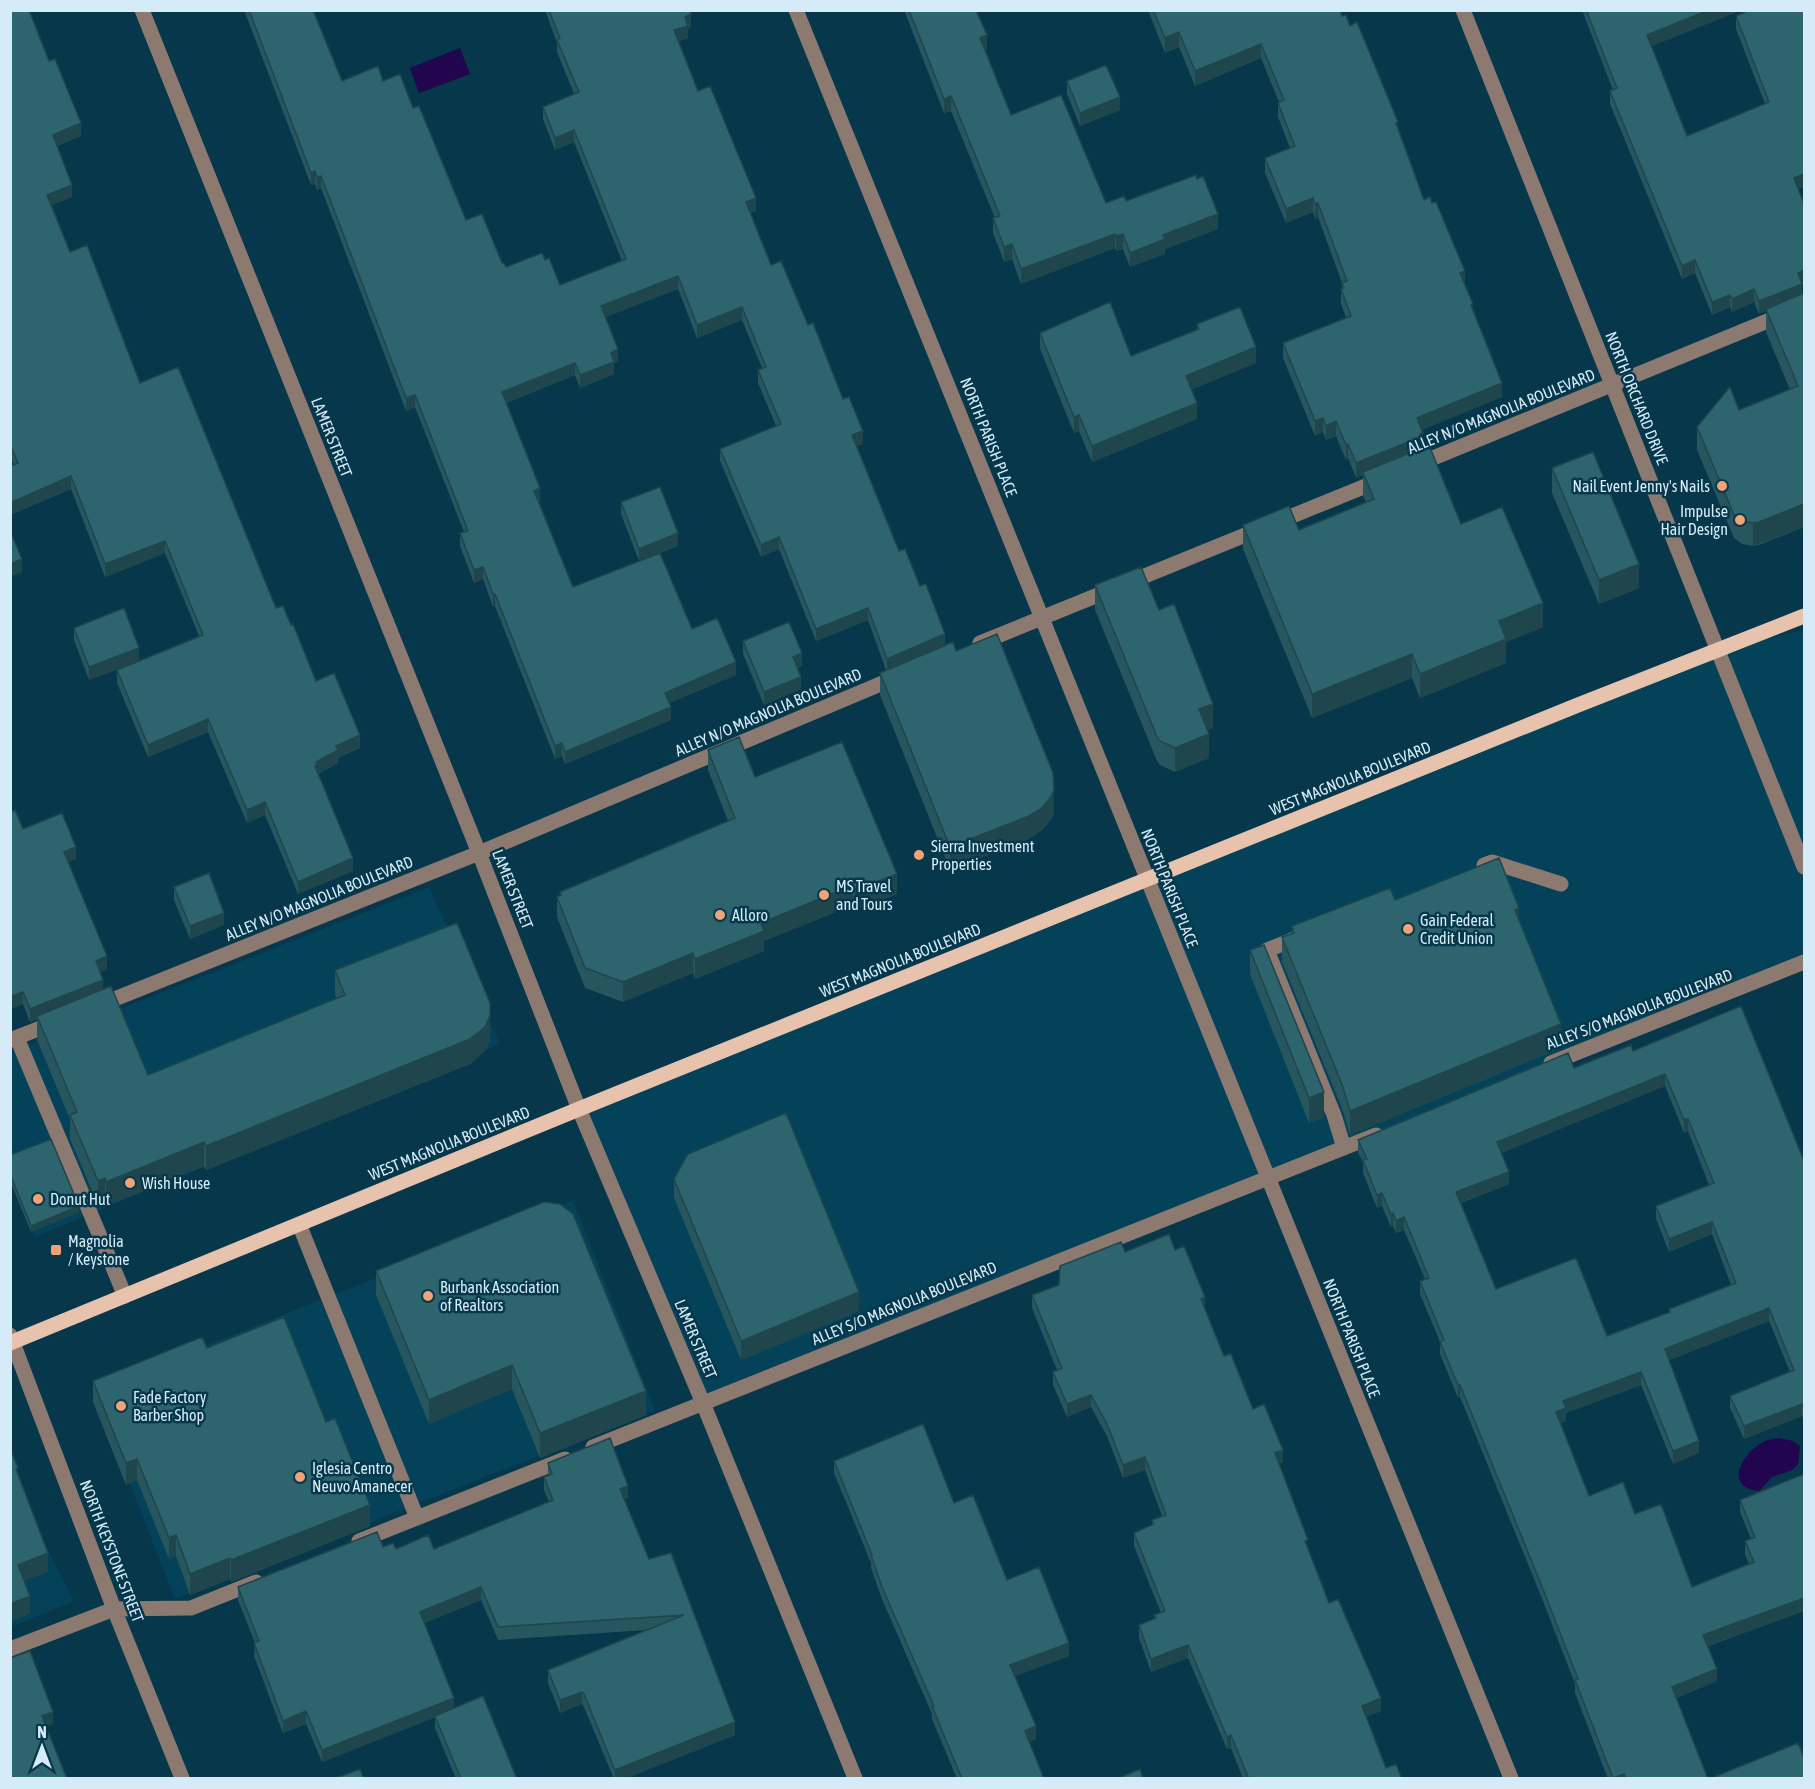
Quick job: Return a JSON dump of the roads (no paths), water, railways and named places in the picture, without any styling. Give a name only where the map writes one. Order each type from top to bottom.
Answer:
[{"type":"main road","name":"WEST MAGNOLIA BOULEVARD","points":[[11,1340],[125,1296],[1147,879],[1804,616]]},
{"type":"street","name":"LAMER STREET","points":[[142,10],[579,1109],[703,1403],[855,1779]]},
{"type":"street","name":"NORTH PARISH PLACE","points":[[796,10],[1511,1779]]},
{"type":"street","name":"NORTH ORCHARD DRIVE","points":[[1463,10],[1804,867]]},
{"type":"street","name":"ALLEY N/O MAGNOLIA BOULEVARD","points":[[965,649],[1804,306]]},
{"type":"street","name":"ALLEY N/O MAGNOLIA BOULEVARD","points":[[14,1039],[479,853],[910,672]]},
{"type":"street","points":[[1471,870],[1492,862],[1561,884]]},
{"type":"street","points":[[1310,933],[1268,950],[1334,1114],[1344,1148]]},
{"type":"street","name":"ALLEY S/O MAGNOLIA BOULEVARD","points":[[1540,1067],[1804,962]]},
{"type":"street","points":[[14,1039],[125,1296]]},
{"type":"street","name":"ALLEY S/O MAGNOLIA BOULEVARD","points":[[342,1548],[1388,1130]]},
{"type":"street","points":[[299,1224],[417,1518]]},
{"type":"street","name":"NORTH KEYSTONE STREET","points":[[11,1340],[182,1779]]},
{"type":"street","points":[[10,1649],[114,1609],[191,1608],[267,1578]]},
{"type":"place","name":"Nail Event Jenny's Nails","points":[[1722,486]]},
{"type":"place","name":"Impulse Hair Design","points":[[1740,520]]},
{"type":"place","name":"Sierra Investment Properties","points":[[919,855]]},
{"type":"place","name":"MS Travel and Tours","points":[[824,895]]},
{"type":"place","name":"Alloro","points":[[720,915]]},
{"type":"place","name":"Gain Federal Credit Union","points":[[1408,929]]},
{"type":"place","name":"Wish House","points":[[130,1183]]},
{"type":"place","name":"Donut Hut","points":[[38,1199]]},
{"type":"place","name":"Magnolia / Keystone","points":[[56,1250]]},
{"type":"place","name":"Burbank Association of Realtors","points":[[428,1296]]},
{"type":"place","name":"Fade Factory Barber Shop","points":[[121,1406]]},
{"type":"place","name":"Iglesia Centro Neuvo Amanecer","points":[[300,1477]]}]
